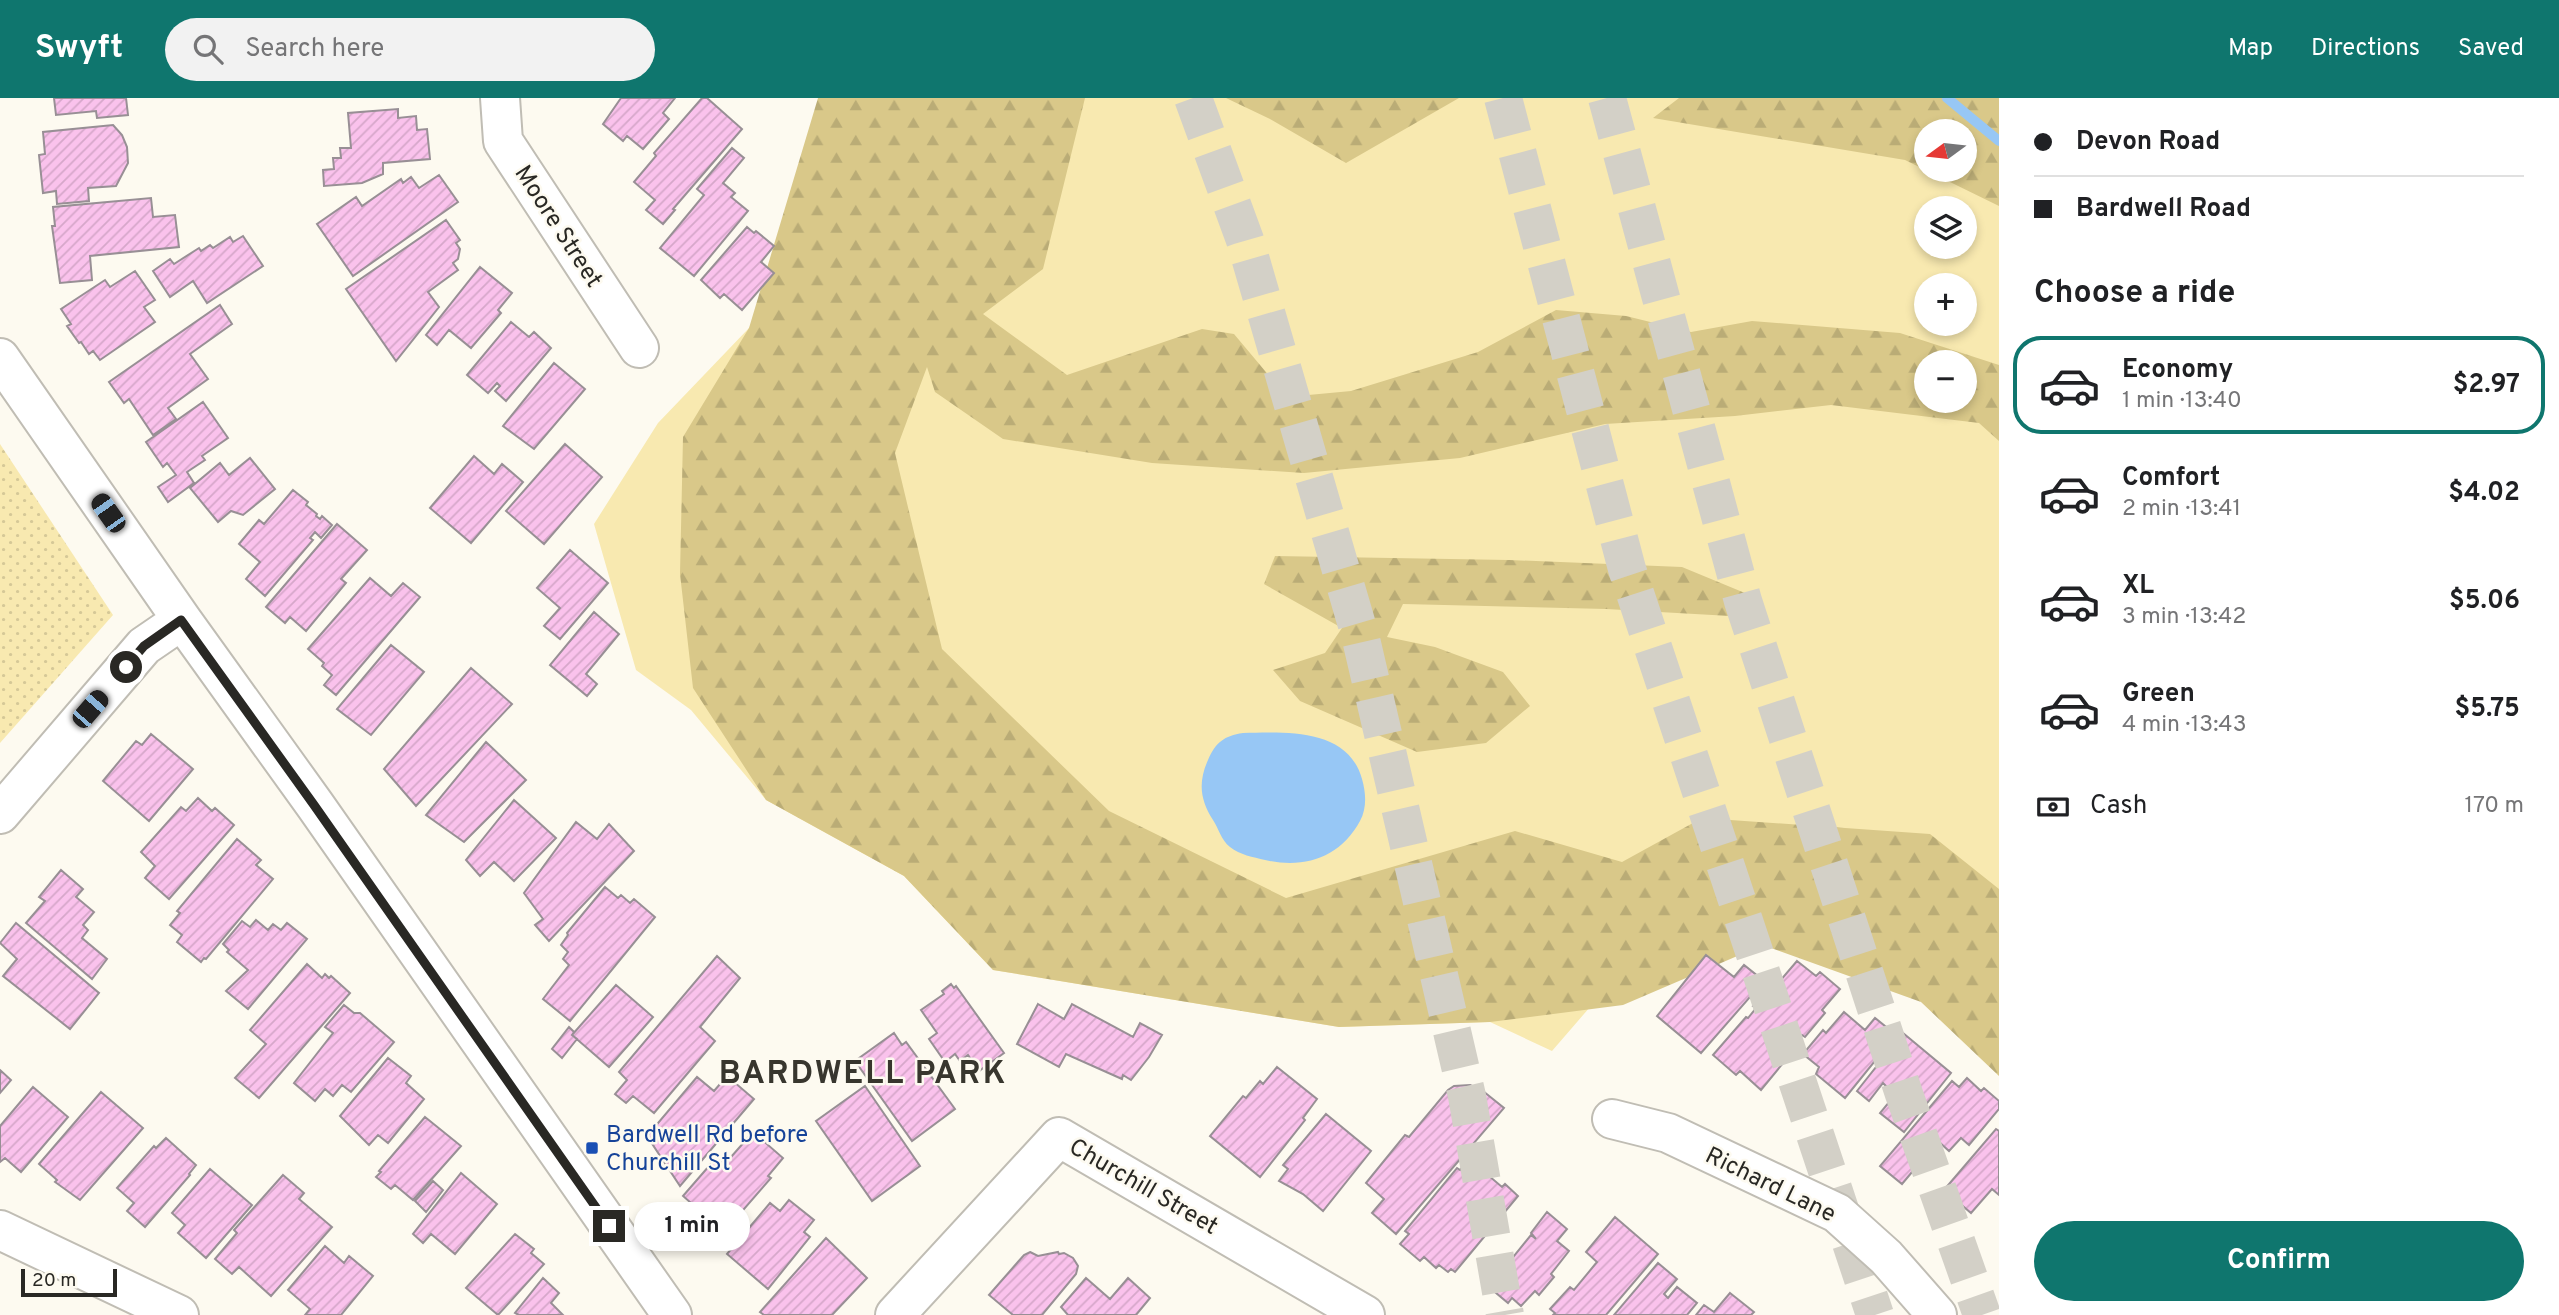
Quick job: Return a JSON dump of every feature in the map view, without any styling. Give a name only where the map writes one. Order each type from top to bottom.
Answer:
[{"type":"street","name":"Moore Street","points":[[500,98],[503,141],[639,348]]},
{"type":"street","points":[[6,383],[323,816],[671,1315]]},
{"type":"street","points":[[0,814],[144,646],[181,620]]},
{"type":"street","name":"Richard Lane","points":[[1612,1119],[1668,1133],[1837,1213],[1886,1257],[1937,1315]]},
{"type":"street","name":"Churchill Street","points":[[895,1315],[1059,1137],[1365,1315]]},
{"type":"street","points":[[0,1230],[179,1315]]},
{"type":"shaded area","points":[[892,98],[1999,98],[1999,917],[1737,837],[1552,1051],[1490,1022],[1339,1027],[993,970],[904,876],[766,800],[691,710],[636,670],[594,524],[658,423],[749,328]]},
{"type":"shaded area","points":[[0,444],[113,615],[0,743]]},
{"type":"green space","points":[[818,98],[1085,98],[1043,269],[983,314],[1067,375],[1202,329],[1234,334],[1287,397],[1351,391],[1478,352],[1556,310],[1626,316],[1691,332],[1752,321],[1900,333],[1953,350],[1914,350],[1914,413],[1977,413],[1977,358],[1999,365],[1999,441],[1979,423],[1831,405],[1735,416],[1605,424],[1460,458],[1304,473],[1152,463],[1003,439],[935,392],[927,367],[895,453],[942,649],[1109,811],[1286,898],[1515,831],[1622,862],[1702,818],[1930,834],[1999,889],[1999,1076],[1921,1002],[1763,945],[1623,1005],[1490,1022],[1339,1027],[993,970],[904,876],[766,800],[693,688],[680,574],[683,437],[749,328]]},
{"type":"green space","points":[[1226,98],[1459,98],[1346,163],[1270,119]]},
{"type":"green space","points":[[1679,98],[1999,98],[1999,206],[1950,182],[1978,182],[1978,119],[1914,119],[1914,164],[1905,160],[1653,118]]},
{"type":"green space","points":[[1275,556],[1509,560],[1682,567],[1757,598],[1748,617],[1606,609],[1403,604],[1387,637],[1435,647],[1503,672],[1530,706],[1486,743],[1417,752],[1300,701],[1273,670],[1325,653],[1342,628],[1264,584]]},
{"type":"water","points":[[1243,733],[1313,736],[1344,750],[1355,762],[1362,779],[1365,806],[1360,821],[1342,844],[1320,858],[1293,863],[1251,857],[1227,844],[1205,805],[1203,776],[1208,760],[1218,744],[1226,738]]},
{"type":"building","points":[[54,98],[126,98],[128,115],[97,118],[96,111],[56,115]]},
{"type":"building","points":[[621,98],[675,98],[663,113],[669,119],[643,149],[627,136],[623,141],[603,124]]},
{"type":"building","points":[[702,98],[707,98],[742,129],[663,224],[646,210],[655,200],[634,182],[656,156],[654,153]]},
{"type":"building","points":[[398,109],[398,118],[416,116],[417,130],[427,129],[430,159],[383,163],[383,174],[362,183],[324,186],[323,170],[334,169],[333,158],[341,158],[340,148],[351,148],[348,113]]},
{"type":"building","points":[[113,125],[122,135],[127,147],[128,163],[116,186],[88,188],[89,201],[57,204],[56,191],[43,193],[39,155],[45,154],[43,132]]},
{"type":"building","points":[[732,148],[744,158],[723,183],[735,193],[731,197],[748,211],[694,276],[660,248],[704,195],[697,189]]},
{"type":"building","points":[[439,175],[458,202],[353,276],[317,224],[356,197],[362,206],[401,179],[403,183],[411,177],[419,188]]},
{"type":"building","points":[[151,198],[153,217],[175,215],[179,247],[90,256],[92,280],[60,283],[52,226],[55,226],[53,207]]},
{"type":"building","points":[[446,220],[460,240],[456,243],[460,249],[458,259],[453,263],[458,270],[428,292],[439,307],[396,361],[346,289]]},
{"type":"building","points":[[747,227],[774,246],[761,262],[774,273],[742,310],[724,294],[720,298],[701,280]]},
{"type":"building","points":[[243,236],[263,266],[207,303],[193,281],[170,297],[153,271],[170,259],[174,264],[199,248],[201,251],[210,245],[213,248],[230,237],[233,242]]},
{"type":"building","points":[[480,267],[512,293],[498,310],[501,313],[471,348],[449,330],[437,345],[426,335]]},
{"type":"building","points":[[135,271],[155,300],[144,307],[155,322],[100,360],[93,351],[89,354],[81,342],[79,343],[67,326],[71,324],[61,309],[105,280],[110,287]]},
{"type":"building","points":[[220,305],[232,324],[190,354],[208,379],[168,408],[176,419],[153,435],[129,399],[124,403],[109,382]]},
{"type":"building","points":[[511,322],[529,337],[534,332],[551,348],[506,401],[495,391],[500,386],[497,383],[488,393],[467,375]]},
{"type":"building","points":[[554,363],[585,389],[534,449],[503,426]]},
{"type":"building","points":[[203,402],[228,438],[202,456],[205,460],[187,472],[194,483],[168,502],[158,487],[176,475],[167,463],[163,467],[146,442]]},
{"type":"building","points":[[565,444],[602,477],[544,544],[506,511]]},
{"type":"building","points":[[474,456],[494,474],[502,464],[523,482],[471,543],[430,508]]},
{"type":"building","points":[[250,458],[275,489],[243,515],[231,511],[218,522],[190,488],[220,463],[229,475]]},
{"type":"building","points":[[293,490],[308,502],[306,505],[316,516],[320,519],[322,516],[332,525],[321,538],[315,532],[310,538],[313,540],[265,596],[246,579],[260,562],[239,544],[259,520],[264,524]]},
{"type":"building","points":[[337,524],[367,550],[341,579],[346,583],[306,631],[290,617],[285,623],[266,607]]},
{"type":"building","points":[[570,550],[608,583],[560,639],[544,626],[560,608],[537,588]]},
{"type":"building","points":[[370,578],[391,596],[403,583],[420,597],[336,695],[324,685],[332,675],[322,666],[324,663],[308,649]]},
{"type":"building","points":[[594,612],[619,634],[586,674],[597,684],[587,696],[550,665]]},
{"type":"building","points":[[391,645],[424,672],[371,735],[337,709]]},
{"type":"building","points":[[471,668],[512,704],[416,806],[384,769]]},
{"type":"building","points":[[151,734],[193,769],[149,821],[103,781],[136,741],[142,745]]},
{"type":"building","points":[[486,742],[526,780],[464,842],[426,815]]},
{"type":"building","points":[[198,798],[212,811],[215,808],[234,825],[169,899],[145,878],[155,866],[141,852],[181,807],[186,811]]},
{"type":"building","points":[[514,800],[556,838],[514,881],[494,862],[480,876],[466,860]]},
{"type":"building","points":[[576,822],[597,839],[609,824],[634,851],[549,941],[535,925],[543,919],[524,893]]},
{"type":"building","points":[[237,839],[261,860],[256,865],[273,879],[201,962],[177,942],[182,935],[170,925],[180,913],[177,911]]},
{"type":"building","points":[[61,870],[83,889],[76,897],[94,912],[83,925],[88,930],[82,938],[107,959],[92,979],[26,923],[45,901],[39,897]]},
{"type":"building","points":[[605,887],[618,898],[621,895],[630,903],[634,899],[655,917],[570,1021],[543,999],[569,965],[563,959],[568,952],[561,945],[567,933]]},
{"type":"building","points":[[256,920],[268,930],[273,924],[281,930],[287,923],[307,939],[248,1009],[226,991],[248,970],[227,952],[229,950],[223,944],[242,921],[250,927]]},
{"type":"building","points":[[16,923],[99,993],[70,1029],[3,976],[17,959],[0,943]]},
{"type":"building","points":[[1706,955],[1734,977],[1744,965],[1764,981],[1701,1053],[1657,1016]]},
{"type":"building","points":[[717,956],[740,978],[700,1027],[715,1041],[654,1113],[633,1096],[626,1103],[615,1094],[627,1080],[619,1072]]},
{"type":"building","points":[[1797,961],[1816,976],[1820,972],[1840,989],[1822,1010],[1825,1013],[1805,1037],[1802,1035],[1791,1049],[1793,1051],[1761,1090],[1740,1071],[1736,1075],[1713,1055],[1746,1017],[1748,1018],[1756,1008],[1753,1006],[1776,978],[1780,981]]},
{"type":"building","points":[[307,964],[322,978],[325,974],[329,978],[331,976],[350,993],[259,1098],[235,1078],[266,1044],[250,1030]]},
{"type":"building","points":[[951,984],[954,988],[956,986],[1004,1053],[979,1071],[968,1055],[960,1061],[955,1054],[945,1062],[929,1039],[937,1033],[921,1010],[944,994],[942,991]]},
{"type":"building","points":[[616,985],[653,1017],[609,1067],[572,1035]]},
{"type":"building","points":[[1038,1004],[1064,1019],[1072,1004],[1133,1037],[1140,1023],[1162,1035],[1131,1080],[1123,1075],[1122,1079],[1066,1054],[1059,1067],[1017,1044]]},
{"type":"building","points":[[344,1005],[354,1013],[360,1013],[394,1042],[351,1092],[342,1085],[333,1096],[325,1089],[315,1101],[294,1083],[333,1033],[325,1027]]},
{"type":"building","points":[[1844,1012],[1865,1030],[1875,1018],[1896,1035],[1845,1098],[1816,1074],[1819,1067],[1803,1054],[1823,1030],[1826,1033]]},
{"type":"building","points":[[569,1027],[577,1039],[562,1058],[552,1049]]},
{"type":"building","points":[[894,1033],[902,1045],[906,1042],[955,1109],[912,1141],[855,1061]]},
{"type":"building","points":[[1903,1033],[1951,1073],[1904,1132],[1880,1113],[1895,1095],[1883,1083],[1869,1101],[1857,1091]]},
{"type":"building","points":[[388,1058],[411,1076],[406,1083],[424,1099],[388,1143],[378,1135],[369,1145],[340,1116]]},
{"type":"building","points":[[1277,1067],[1317,1099],[1303,1118],[1305,1120],[1260,1177],[1210,1136],[1243,1096],[1246,1098],[1260,1081],[1263,1084]]},
{"type":"building","points":[[0,1070],[11,1080],[0,1093]]},
{"type":"building","points":[[727,1076],[754,1099],[680,1186],[647,1136],[697,1077],[714,1091]]},
{"type":"building","points":[[1967,1078],[1981,1091],[1984,1088],[1999,1101],[1999,1109],[1969,1145],[1961,1138],[1949,1151],[1938,1141],[1902,1184],[1880,1166],[1952,1081],[1959,1087]]},
{"type":"building","points":[[1470,1085],[1483,1091],[1504,1108],[1396,1234],[1372,1213],[1384,1199],[1366,1183],[1405,1135],[1409,1137],[1448,1090],[1454,1086]]},
{"type":"building","points":[[865,1086],[920,1166],[872,1201],[816,1121]]},
{"type":"building","points":[[33,1087],[68,1117],[21,1172],[5,1158],[0,1162],[0,1126]]},
{"type":"building","points":[[101,1092],[143,1128],[80,1200],[55,1182],[57,1180],[39,1164]]},
{"type":"building","points":[[1326,1114],[1371,1151],[1323,1211],[1303,1194],[1279,1181],[1288,1169],[1283,1165]]},
{"type":"building","points":[[425,1117],[461,1146],[413,1200],[395,1185],[391,1189],[376,1177]]},
{"type":"building","points":[[1996,1129],[1999,1131],[1999,1195],[1992,1189],[1971,1213],[1944,1190]]},
{"type":"building","points":[[753,1132],[783,1158],[768,1176],[771,1178],[724,1232],[683,1196],[716,1158],[724,1165]]},
{"type":"building","points":[[166,1138],[196,1165],[145,1227],[127,1211],[134,1203],[117,1188],[154,1146],[156,1148]]},
{"type":"building","points":[[1469,1159],[1502,1187],[1505,1184],[1518,1196],[1455,1272],[1451,1269],[1448,1272],[1439,1265],[1436,1268],[1424,1257],[1420,1261],[1400,1244],[1409,1234],[1405,1231],[1457,1168],[1460,1170]]},
{"type":"building","points":[[210,1169],[252,1205],[206,1258],[178,1233],[185,1225],[172,1213]]},
{"type":"building","points":[[461,1173],[497,1204],[455,1254],[431,1234],[423,1243],[413,1234]]},
{"type":"building","points":[[283,1175],[304,1193],[299,1199],[332,1227],[271,1296],[239,1267],[232,1274],[215,1259],[237,1233],[234,1230]]},
{"type":"building","points":[[433,1181],[443,1190],[426,1212],[415,1201]]},
{"type":"building","points":[[789,1200],[814,1220],[804,1232],[810,1237],[768,1289],[727,1254],[770,1203],[780,1211]]},
{"type":"building","points":[[1547,1212],[1567,1229],[1557,1241],[1569,1251],[1551,1274],[1554,1277],[1539,1295],[1535,1291],[1521,1306],[1512,1298],[1508,1303],[1489,1287],[1531,1235],[1536,1239],[1531,1233]]},
{"type":"building","points":[[1615,1217],[1658,1254],[1606,1315],[1553,1315],[1555,1313],[1550,1309],[1570,1287],[1574,1290],[1597,1262],[1586,1252]]},
{"type":"building","points":[[515,1234],[534,1249],[531,1253],[544,1264],[498,1315],[466,1288]]},
{"type":"building","points":[[826,1238],[867,1278],[832,1315],[764,1315],[760,1312]]},
{"type":"building","points":[[325,1246],[344,1263],[349,1256],[373,1276],[341,1315],[305,1315],[310,1309],[288,1290]]},
{"type":"building","points":[[1030,1252],[1038,1256],[1064,1253],[1073,1258],[1078,1266],[1076,1274],[1042,1315],[1013,1315],[989,1295],[1024,1255]]},
{"type":"building","points":[[1658,1263],[1677,1279],[1664,1294],[1668,1298],[1677,1287],[1697,1303],[1687,1315],[1614,1315]]},
{"type":"building","points":[[543,1278],[559,1293],[551,1303],[563,1315],[515,1313]]},
{"type":"building","points":[[1086,1278],[1110,1299],[1128,1278],[1150,1298],[1136,1315],[1068,1315],[1061,1307]]},
{"type":"building","points":[[1730,1293],[1754,1312],[1751,1315],[1696,1315],[1704,1305],[1714,1312]]},
{"type":"waterway","points":[[1947,98],[1999,141]]},
{"type":"tunnel","points":[[1193,98],[1245,240],[1361,639],[1467,1096],[1505,1315]]},
{"type":"tunnel","points":[[1503,98],[1627,569],[1875,1315]]},
{"type":"tunnel","points":[[1607,98],[1743,601],[1904,1094],[1982,1315]]},
{"type":"place","name":"Bardwell Rd before Churchill St","points":[[592,1148]]},
{"type":"district","name":"BARDWELL PARK","points":[[863,1072]]},
{"type":"route","points":[[126,667],[144,646],[181,620],[609,1226]]}]
